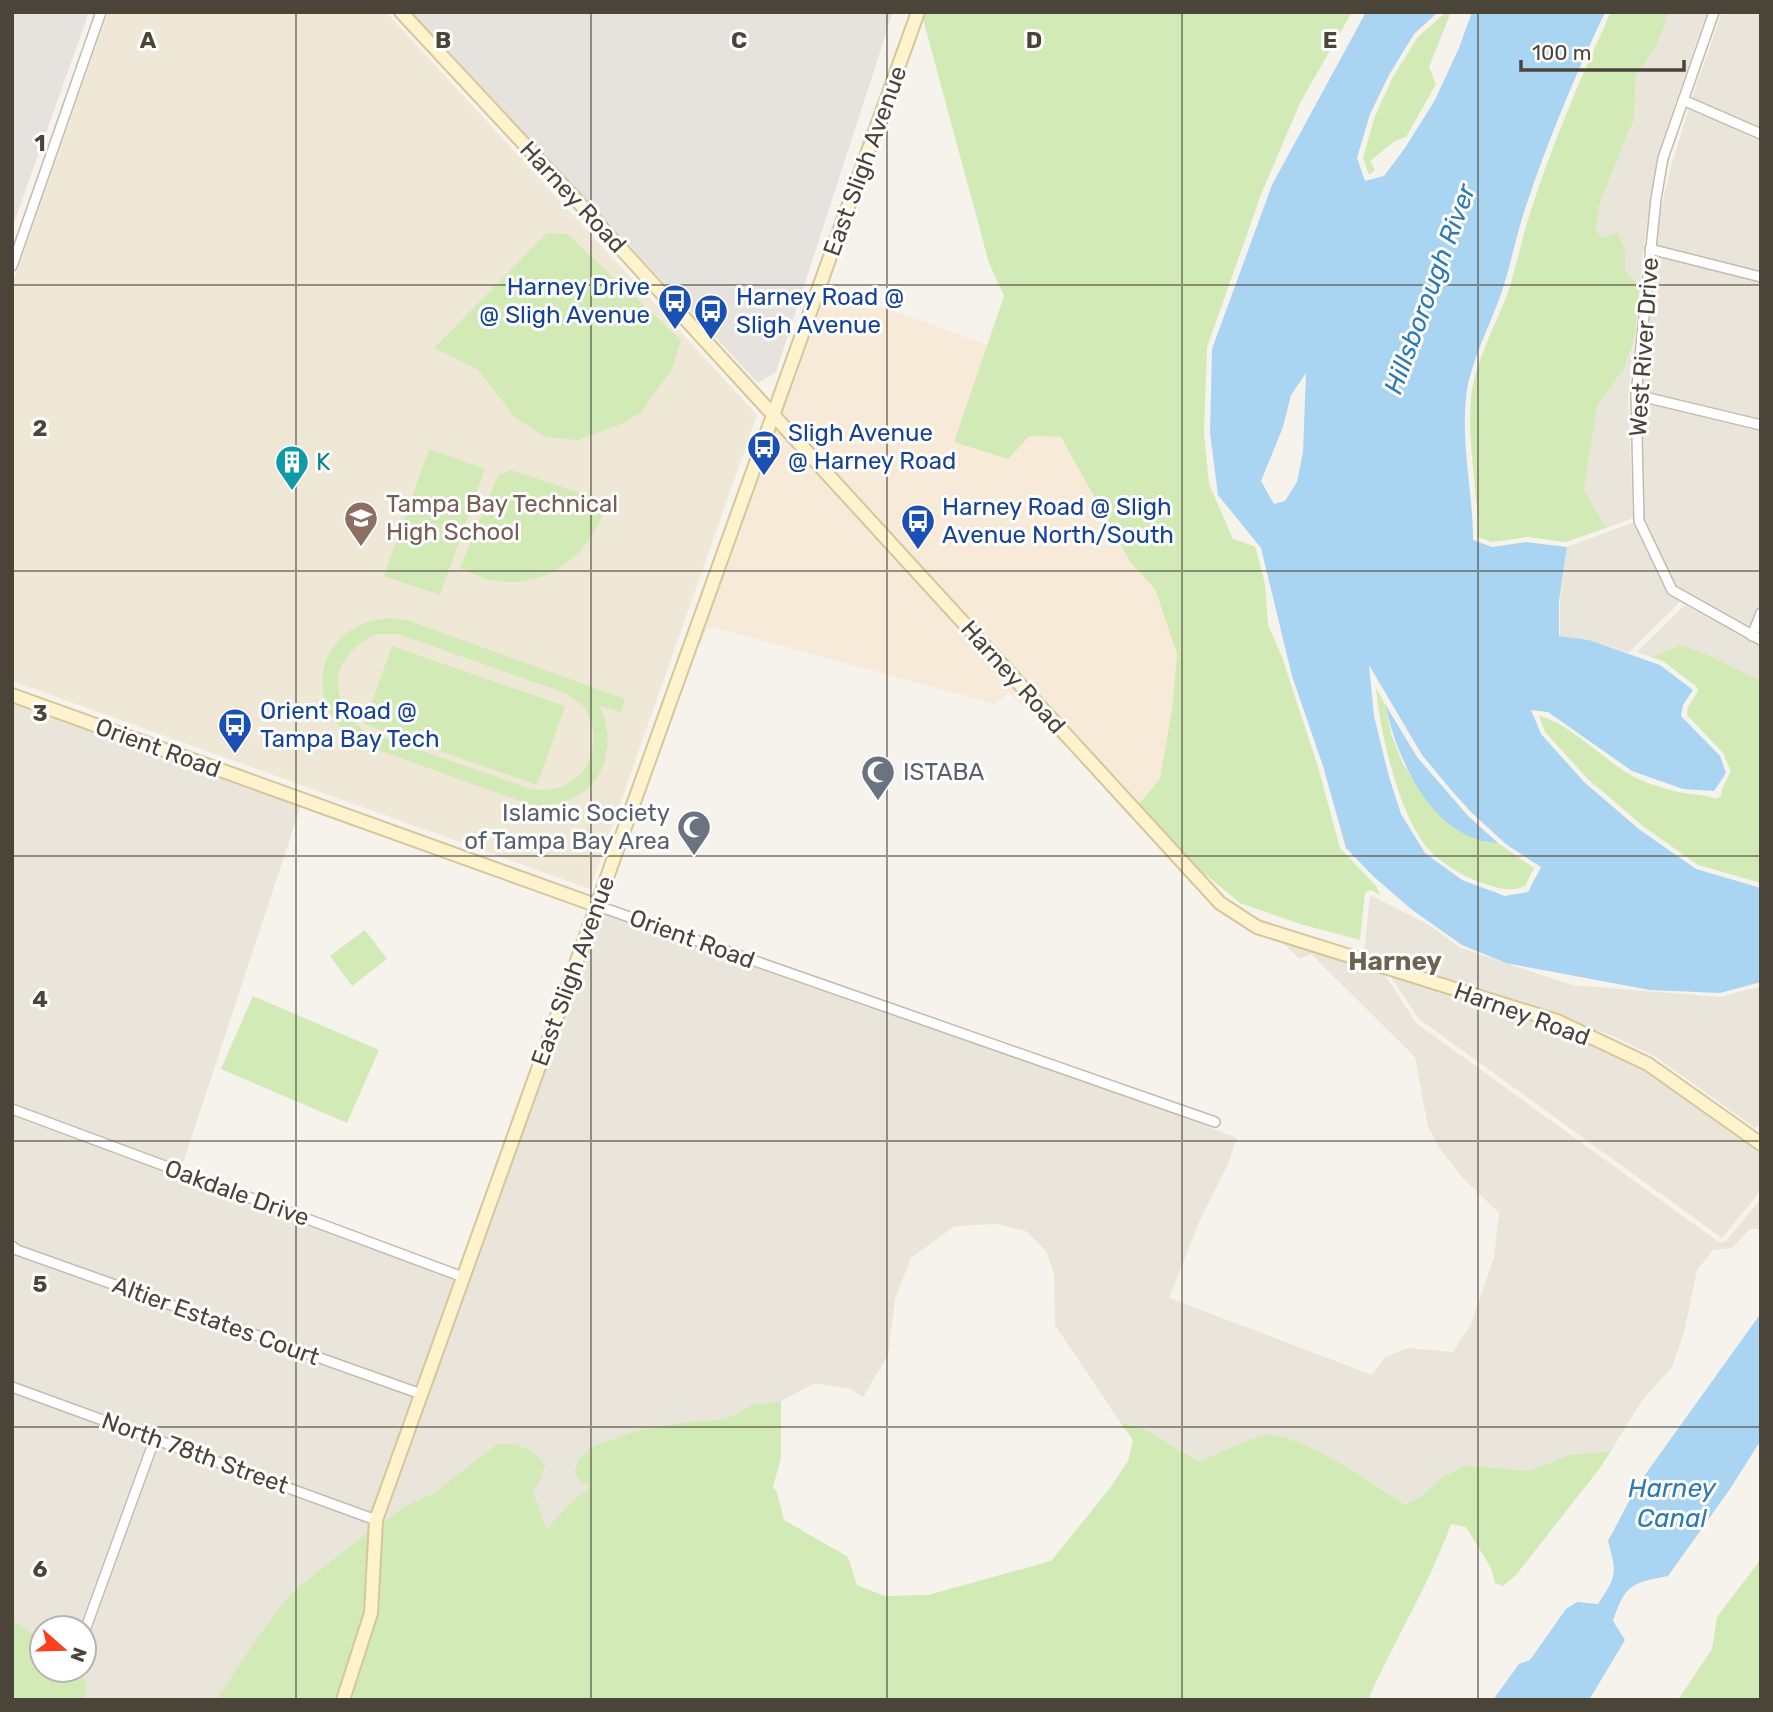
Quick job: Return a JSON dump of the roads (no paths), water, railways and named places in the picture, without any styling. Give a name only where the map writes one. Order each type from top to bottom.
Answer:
[{"type":"street","points":[[12,266],[102,12]]},
{"type":"street","name":"Harney Road","points":[[401,12],[1220,903],[1257,927],[1557,1021],[1648,1064],[1761,1144]]},
{"type":"street","name":"East Sligh Avenue","points":[[343,1700],[371,1613],[376,1520],[918,12]]},
{"type":"street","name":"West River Drive","points":[[1714,12],[1663,158],[1650,249],[1636,395],[1639,521],[1672,590],[1756,638]]},
{"type":"street","points":[[1683,100],[1761,134]]},
{"type":"street","points":[[1650,249],[1761,277]]},
{"type":"street","points":[[1636,395],[1761,425]]},
{"type":"street","points":[[1756,638],[1761,613]]},
{"type":"street","name":"Orient Road","points":[[12,695],[598,906],[1215,1122]]},
{"type":"street","name":"Oakdale Drive","points":[[12,1109],[463,1277]]},
{"type":"street","name":"Altier Estates Court","points":[[12,1246],[421,1394]]},
{"type":"street","name":"North 78th Street","points":[[12,1387],[376,1520]]},
{"type":"street","points":[[91,1614],[155,1438]]},
{"type":"water","name":"Hillsborough River","points":[[1366,12],[1438,12],[1414,34],[1389,75],[1370,114],[1357,158],[1365,181],[1384,176],[1405,148],[1435,100],[1472,12],[1605,12],[1543,159],[1522,219],[1502,291],[1468,384],[1465,433],[1473,540],[1492,547],[1526,542],[1567,547],[1559,601],[1559,636],[1589,640],[1660,665],[1693,690],[1683,705],[1681,716],[1720,756],[1726,773],[1714,791],[1683,789],[1632,771],[1548,712],[1531,710],[1541,734],[1584,782],[1640,830],[1696,869],[1761,888],[1761,982],[1720,993],[1650,990],[1506,963],[1462,945],[1411,909],[1346,848],[1323,766],[1292,676],[1261,548],[1218,495],[1210,433],[1212,349],[1272,185]],"holes":[[[1306,373],[1303,452],[1297,482],[1285,501],[1274,504],[1261,481],[1283,427],[1291,395]],[[1369,665],[1422,755],[1452,791],[1507,845],[1541,867],[1528,892],[1505,896],[1462,880],[1425,853],[1401,814],[1389,777],[1374,716]]]},
{"type":"water","points":[[1385,704],[1417,757],[1468,816],[1498,843],[1475,838],[1454,828],[1436,812],[1421,793],[1398,748]]},
{"type":"water","name":"Harney Canal","points":[[1761,1313],[1761,1440],[1668,1576],[1638,1584],[1626,1592],[1613,1621],[1625,1640],[1589,1700],[1493,1700],[1519,1664],[1530,1660],[1566,1609],[1577,1602],[1598,1604],[1614,1574],[1608,1541],[1637,1486]]},
{"type":"place","name":"Harney Drive @ Sligh Avenue","points":[[675,331]]},
{"type":"place","name":"Harney Road @ Sligh Avenue","points":[[711,341]]},
{"type":"place","name":"Sligh Avenue @ Harney Road","points":[[764,477]]},
{"type":"place","name":"K","points":[[292,492]]},
{"type":"place","name":"Tampa Bay Technical High School","points":[[361,548]]},
{"type":"place","name":"Harney Road @ Sligh Avenue North/South","points":[[918,551]]},
{"type":"place","name":"Orient Road @ Tampa Bay Tech","points":[[235,755]]},
{"type":"place","name":"ISTABA","points":[[878,802]]},
{"type":"place","name":"Islamic Society of Tampa Bay Area","points":[[694,857]]},
{"type":"district","name":"Harney","points":[[1395,961]]}]
